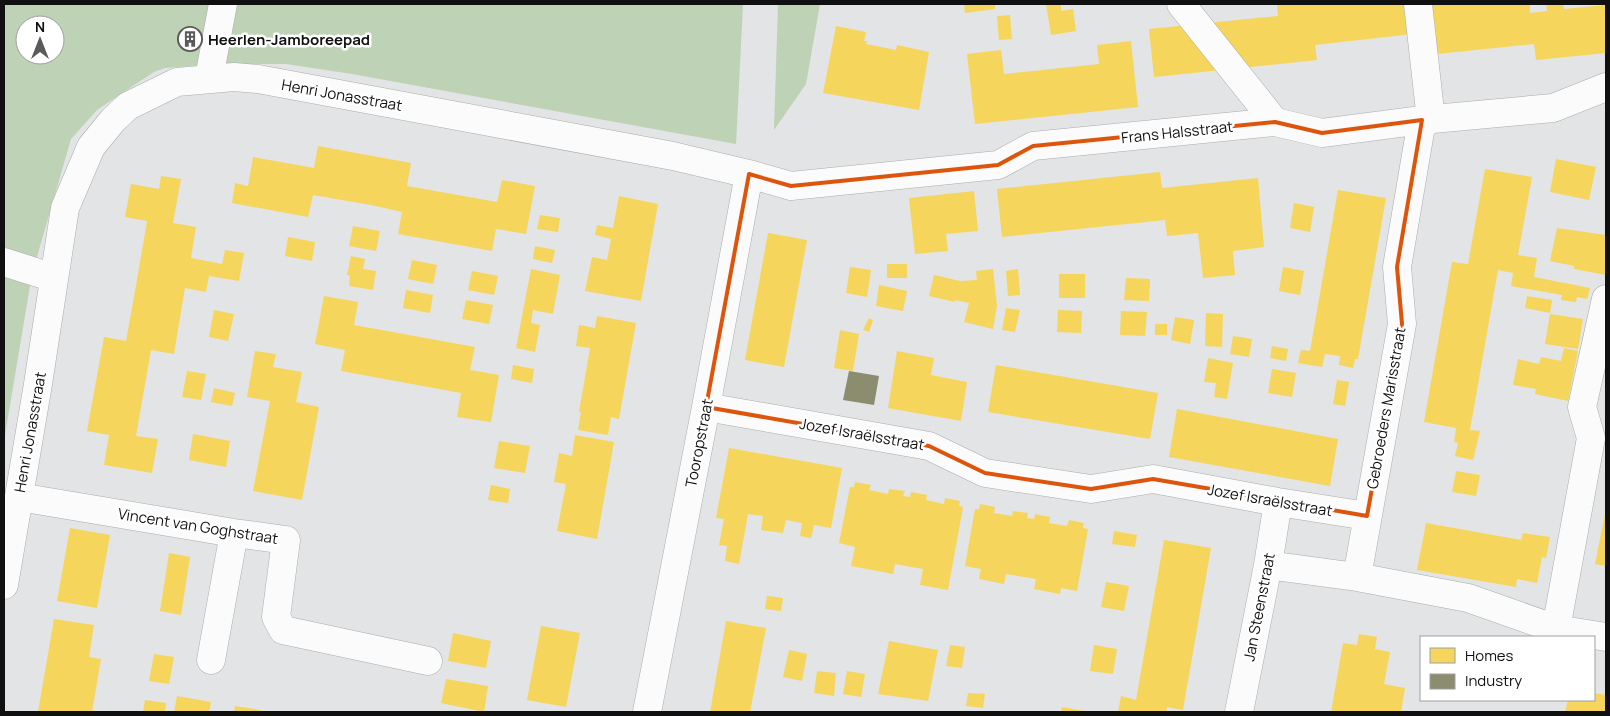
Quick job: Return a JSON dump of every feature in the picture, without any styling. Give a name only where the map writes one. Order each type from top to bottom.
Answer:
[{"type":"street","points":[[209,78],[223,4]]},
{"type":"street","points":[[1181,4],[1275,122]]},
{"type":"street","name":"Gebroeders Marisstraat","points":[[1357,577],[1402,324],[1397,267],[1426,120],[1418,4]]},
{"type":"street","name":"Henri Jonasstraat","points":[[4,585],[65,208],[91,147],[113,120],[128,106],[177,82],[234,77],[258,79],[663,154],[749,174]]},
{"type":"street","name":"Frans Halsstraat","points":[[749,174],[791,186],[998,165],[1033,146],[1275,122],[1322,133],[1426,120],[1553,108],[1606,86]]},
{"type":"street","name":"Tooropstraat","points":[[647,712],[749,174]]},
{"type":"street","points":[[4,262],[54,278]]},
{"type":"street","points":[[1556,629],[1591,438],[1582,407],[1606,299]]},
{"type":"street","name":"Jozef Israëlsstraat","points":[[706,407],[929,446],[985,473],[1091,489],[1153,478],[1278,502],[1367,516]]},
{"type":"street","name":"Vincent van Goghstraat","points":[[19,497],[286,540],[276,617],[283,630],[428,661]]},
{"type":"street","name":"Jan Steenstraat","points":[[1239,712],[1268,565],[1278,502]]},
{"type":"street","points":[[211,660],[234,533]]},
{"type":"street","points":[[1268,565],[1357,577],[1468,598],[1556,629],[1606,637]]},
{"type":"highlighted area","points":[[1422,120],[1397,267],[1402,324],[1367,516],[1153,479],[1091,489],[985,473],[929,446],[706,407],[749,174],[791,186],[998,165],[1033,146],[1275,122],[1322,133]]},
{"type":"green space","points":[[4,4],[743,4],[736,144],[352,74],[286,64],[214,64],[165,68],[154,72],[97,110],[71,139],[32,274],[4,441]]},
{"type":"green space","points":[[778,4],[820,4],[806,84],[774,130]]},
{"type":"building: Homes","points":[[964,4],[995,4],[995,9],[965,13]]},
{"type":"building: Homes","points":[[1046,4],[1061,4],[1061,11],[1073,9],[1076,31],[1051,35]]},
{"type":"building: Homes","points":[[1277,4],[1409,4],[1412,34],[1315,45],[1317,60],[1154,77],[1149,29],[1278,16]]},
{"type":"building: Homes","points":[[1432,4],[1530,4],[1530,13],[1547,11],[1546,4],[1563,4],[1564,9],[1606,5],[1606,53],[1536,60],[1534,44],[1437,54]]},
{"type":"building: Homes","points":[[1010,15],[1012,39],[999,40],[997,16]]},
{"type":"building: Homes","points":[[836,26],[866,32],[864,41],[867,41],[866,44],[896,50],[897,45],[929,52],[919,110],[823,93]]},
{"type":"building: Homes","name":"Heerlen-Jamboreepad","points":[[197,28],[200,46],[183,50],[179,31]]},
{"type":"building: Homes","points":[[1131,41],[1138,107],[975,124],[967,54],[1001,50],[1004,74],[1099,64],[1097,45]]},
{"type":"building: Homes","points":[[318,146],[411,163],[407,186],[497,202],[502,180],[535,186],[526,234],[496,229],[492,251],[398,234],[402,212],[371,205],[313,195],[308,217],[232,203],[235,183],[248,186],[253,157],[314,168]]},
{"type":"building: Homes","points":[[1556,159],[1596,167],[1589,200],[1550,192]]},
{"type":"building: Homes","points":[[1485,169],[1532,177],[1518,255],[1537,258],[1534,277],[1590,288],[1587,299],[1577,297],[1576,302],[1561,300],[1562,295],[1511,286],[1513,273],[1498,270],[1470,430],[1480,431],[1473,460],[1455,456],[1458,443],[1454,442],[1456,428],[1424,422],[1452,262],[1468,264]]},
{"type":"building: Homes","points":[[1160,172],[1162,188],[1258,178],[1264,247],[1233,251],[1235,275],[1203,278],[1198,233],[1167,236],[1165,220],[1002,237],[997,189]]},
{"type":"building: Homes","points":[[161,176],[181,179],[173,223],[196,227],[191,258],[222,264],[225,250],[244,253],[239,281],[209,276],[206,292],[185,288],[174,354],[151,350],[136,436],[158,439],[152,473],[104,465],[109,435],[87,431],[104,337],[126,341],[137,280],[147,221],[125,217],[131,184],[159,189]]},
{"type":"building: Homes","points":[[1338,190],[1386,198],[1358,359],[1355,359],[1353,368],[1339,365],[1340,356],[1325,354],[1322,367],[1298,363],[1301,350],[1310,351]]},
{"type":"building: Homes","points":[[974,191],[978,231],[946,234],[948,251],[915,254],[909,198]]},
{"type":"building: Homes","points":[[619,196],[658,204],[641,301],[585,291],[592,257],[607,260],[611,239],[595,235],[597,225],[613,228]]},
{"type":"building: Homes","points":[[1294,203],[1314,207],[1310,232],[1290,228]]},
{"type":"building: Homes","points":[[540,215],[560,218],[558,232],[537,229]]},
{"type":"building: Homes","points":[[353,226],[380,231],[376,251],[349,246]]},
{"type":"building: Homes","points":[[1557,228],[1606,235],[1606,275],[1574,269],[1574,266],[1550,261]]},
{"type":"building: Homes","points":[[768,233],[807,240],[784,367],[745,360]]},
{"type":"building: Homes","points":[[288,237],[315,242],[312,261],[285,256]]},
{"type":"building: Homes","points":[[535,246],[555,250],[552,263],[533,259]]},
{"type":"building: Homes","points":[[351,256],[365,259],[363,269],[376,271],[373,290],[349,286],[350,276],[347,275]]},
{"type":"building: Homes","points":[[412,260],[437,265],[433,284],[408,279]]},
{"type":"building: Homes","points":[[887,264],[907,264],[907,278],[887,278]]},
{"type":"building: Homes","points":[[850,267],[871,270],[867,297],[846,293]]},
{"type":"building: Homes","points":[[1283,267],[1304,271],[1300,295],[1279,291]]},
{"type":"building: Homes","points":[[531,269],[560,275],[553,314],[533,310],[531,323],[540,325],[535,352],[516,348]]},
{"type":"building: Homes","points":[[993,269],[997,306],[993,329],[964,322],[969,303],[929,296],[934,275],[960,281],[977,280],[976,271]]},
{"type":"building: Homes","points":[[1018,269],[1020,295],[1008,296],[1006,271]]},
{"type":"building: Homes","points":[[472,271],[498,276],[494,295],[468,290]]},
{"type":"building: Homes","points":[[1059,274],[1085,274],[1085,298],[1059,298]]},
{"type":"building: Homes","points":[[1126,278],[1150,279],[1149,301],[1124,300]]},
{"type":"building: Homes","points":[[879,285],[907,291],[903,311],[876,306]]},
{"type":"building: Homes","points":[[406,290],[433,295],[430,313],[403,308]]},
{"type":"building: Homes","points":[[324,296],[358,302],[354,325],[475,347],[470,370],[499,375],[491,422],[457,417],[461,393],[341,371],[345,350],[315,344]]},
{"type":"building: Homes","points":[[1527,296],[1552,300],[1550,313],[1525,308]]},
{"type":"building: Homes","points":[[466,300],[493,305],[489,324],[462,319]]},
{"type":"building: Homes","points":[[1006,308],[1020,310],[1015,332],[1002,330]]},
{"type":"building: Homes","points":[[214,310],[234,314],[228,341],[209,337]]},
{"type":"building: Homes","points":[[1058,310],[1082,311],[1081,333],[1057,332]]},
{"type":"building: Homes","points":[[1121,311],[1147,312],[1145,336],[1120,335]]},
{"type":"building: Homes","points":[[1206,313],[1223,314],[1222,347],[1205,346]]},
{"type":"building: Homes","points":[[1550,314],[1583,319],[1578,349],[1545,344]]},
{"type":"building: Homes","points":[[597,316],[636,323],[619,419],[611,417],[608,435],[578,430],[581,412],[579,412],[590,348],[576,346],[579,325],[595,328]]},
{"type":"building: Homes","points":[[1175,317],[1194,320],[1190,344],[1171,340]]},
{"type":"building: Homes","points":[[869,318],[873,320],[869,332],[863,330]]},
{"type":"building: Homes","points":[[1155,324],[1167,324],[1167,335],[1155,335]]},
{"type":"building: Homes","points":[[840,330],[859,334],[853,371],[834,368]]},
{"type":"building: Homes","points":[[1233,336],[1252,339],[1249,357],[1230,354]]},
{"type":"building: Homes","points":[[1272,346],[1288,349],[1286,361],[1270,358]]},
{"type":"building: Homes","points":[[1564,348],[1578,351],[1568,401],[1535,394],[1536,389],[1513,385],[1518,359],[1539,364],[1541,357],[1561,361]]},
{"type":"building: Homes","points":[[255,351],[276,354],[273,367],[302,372],[296,402],[319,407],[302,500],[253,491],[270,401],[247,397]]},
{"type":"building: Homes","points":[[897,351],[934,358],[931,375],[967,382],[961,421],[888,408]]},
{"type":"building: Homes","points":[[1208,358],[1233,363],[1227,399],[1214,397],[1216,383],[1204,382]]},
{"type":"building: Homes","points":[[513,365],[534,369],[532,383],[511,379]]},
{"type":"building: Homes","points":[[996,365],[1158,393],[1150,439],[988,412]]},
{"type":"building: Homes","points":[[1272,369],[1296,373],[1292,397],[1268,393]]},
{"type":"building: Homes","points":[[187,371],[206,374],[201,400],[182,397]]},
{"type":"building: Homes","points":[[1337,380],[1349,382],[1345,406],[1333,404]]},
{"type":"building: Homes","points":[[214,388],[235,393],[232,406],[211,402]]},
{"type":"building: Homes","points":[[1177,409],[1338,439],[1330,486],[1169,457]]},
{"type":"building: Homes","points":[[193,434],[230,441],[226,467],[189,460]]},
{"type":"building: Homes","points":[[575,435],[614,442],[597,539],[557,531],[566,484],[554,482],[559,453],[572,456]]},
{"type":"building: Homes","points":[[499,441],[530,446],[525,473],[494,468]]},
{"type":"building: Homes","points":[[729,448],[842,468],[831,528],[814,525],[811,538],[800,536],[802,523],[786,520],[783,533],[761,530],[763,516],[748,514],[739,564],[725,561],[727,546],[719,545],[724,519],[716,518]]},
{"type":"building: Homes","points":[[1456,471],[1480,475],[1476,496],[1452,492]]},
{"type":"building: Homes","points":[[855,482],[871,485],[869,490],[888,494],[889,489],[905,491],[903,496],[910,497],[911,492],[927,495],[926,500],[944,504],[945,498],[960,501],[959,506],[963,507],[948,590],[920,585],[923,569],[895,564],[893,574],[851,566],[855,547],[839,543],[850,487],[854,487]]},
{"type":"building: Homes","points":[[491,485],[510,489],[508,503],[488,500]]},
{"type":"building: Homes","points":[[980,504],[995,507],[994,513],[1012,516],[1013,511],[1028,513],[1027,518],[1034,519],[1035,514],[1050,517],[1049,523],[1067,526],[1069,520],[1084,523],[1083,528],[1088,529],[1077,591],[1061,588],[1060,594],[1034,589],[1036,579],[1006,574],[1004,584],[979,579],[981,569],[965,566],[975,509],[979,509]]},
{"type":"building: Homes","points":[[1606,514],[1606,566],[1595,564]]},
{"type":"building: Homes","points":[[1426,523],[1521,540],[1523,533],[1550,537],[1546,558],[1542,557],[1537,583],[1517,579],[1516,587],[1417,570]]},
{"type":"building: Homes","points":[[70,528],[110,535],[97,608],[57,601]]},
{"type":"building: Homes","points":[[1114,531],[1137,535],[1135,547],[1112,544]]},
{"type":"building: Homes","points":[[1164,540],[1211,548],[1183,710],[1167,707],[1166,712],[1118,712],[1121,696],[1136,700]]},
{"type":"building: Homes","points":[[169,553],[190,557],[181,615],[160,611]]},
{"type":"building: Homes","points":[[1106,582],[1129,586],[1124,611],[1101,607]]},
{"type":"building: Homes","points":[[767,596],[783,598],[781,611],[765,609]]},
{"type":"building: Homes","points":[[54,619],[94,625],[89,657],[101,659],[92,712],[38,712]]},
{"type":"building: Homes","points":[[726,621],[766,628],[750,712],[710,712]]},
{"type":"building: Homes","points":[[541,626],[580,633],[566,707],[527,700]]},
{"type":"building: Homes","points":[[453,633],[491,641],[486,668],[448,661]]},
{"type":"building: Homes","points":[[1359,634],[1377,637],[1375,649],[1390,652],[1384,684],[1405,688],[1401,712],[1331,712],[1343,643],[1357,645]]},
{"type":"building: Homes","points":[[889,641],[938,650],[928,701],[878,694]]},
{"type":"building: Homes","points":[[950,645],[965,647],[962,668],[946,666]]},
{"type":"building: Homes","points":[[1094,645],[1117,649],[1113,674],[1090,671]]},
{"type":"building: Homes","points":[[789,650],[807,654],[802,681],[783,677]]},
{"type":"building: Homes","points":[[154,654],[174,657],[169,684],[149,681]]},
{"type":"building: Homes","points":[[817,671],[836,673],[834,696],[814,693]]},
{"type":"building: Homes","points":[[847,671],[865,674],[861,697],[843,694]]},
{"type":"building: Homes","points":[[446,679],[488,686],[484,712],[441,703]]},
{"type":"building: Homes","points":[[968,693],[985,694],[983,708],[966,706]]},
{"type":"building: Homes","points":[[1595,693],[1606,695],[1606,712],[1565,712],[1568,701],[1595,701]]},
{"type":"building: Homes","points":[[177,696],[211,702],[209,712],[174,712]]},
{"type":"building: Homes","points":[[145,700],[166,703],[165,712],[143,712]]},
{"type":"building: Homes","points":[[235,706],[261,710],[260,712],[234,712]]},
{"type":"building: Homes","points":[[1062,707],[1084,711],[1084,712],[1061,712]]},
{"type":"building: Industry","points":[[849,371],[879,376],[874,405],[843,400]]},
{"type":"place","name":"Heerlen-Jamboreepad","points":[[190,39]]}]
